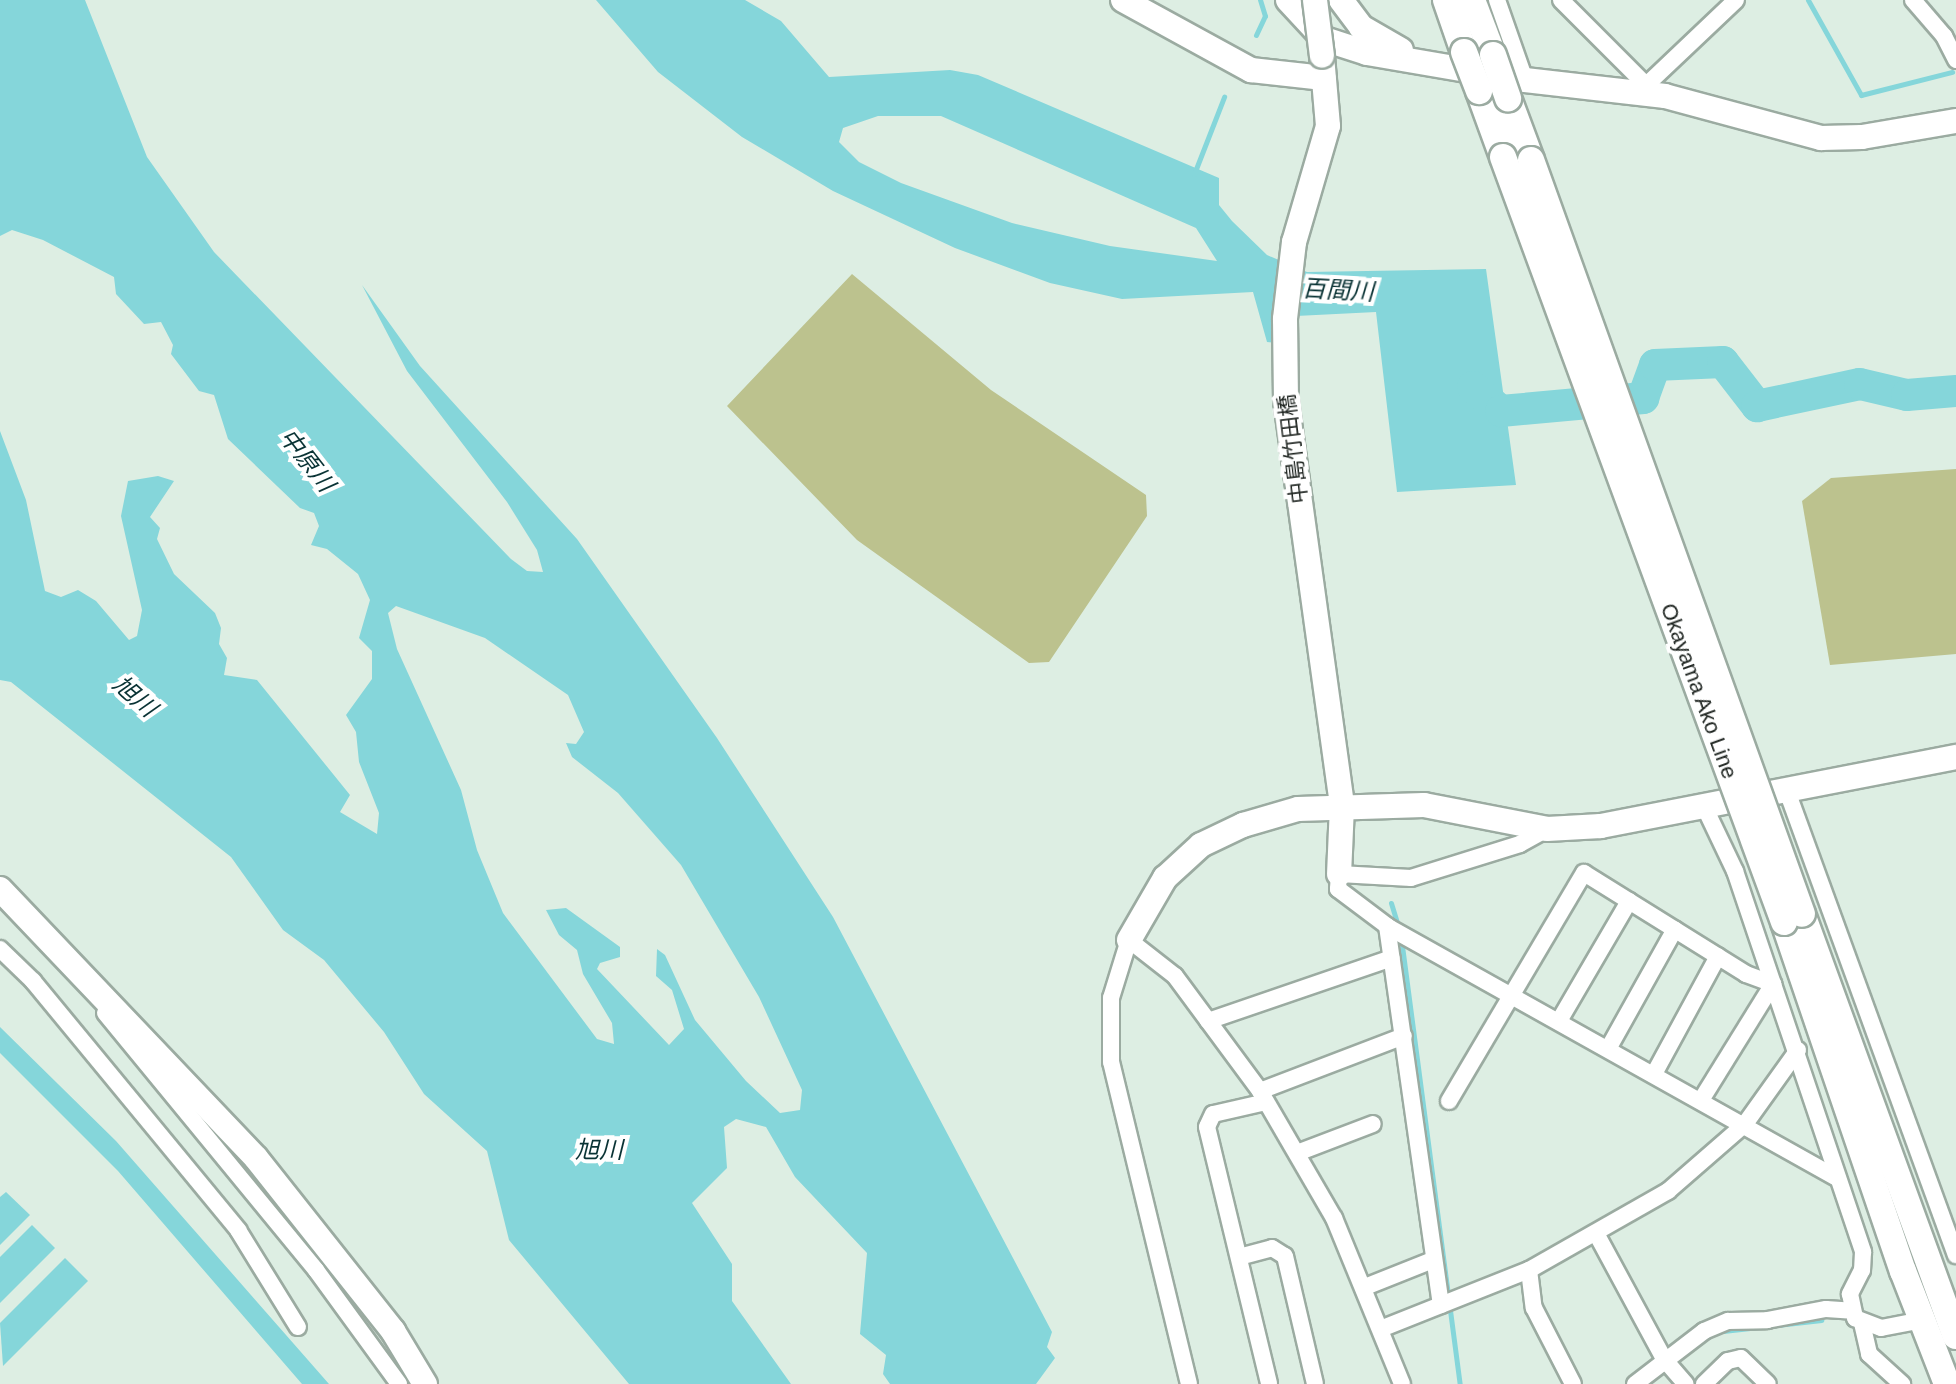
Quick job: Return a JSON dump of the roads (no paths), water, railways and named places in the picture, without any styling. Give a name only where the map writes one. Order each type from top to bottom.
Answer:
[{"type":"main road","name":"Okayama Ako Line","points":[[1446,0],[1946,1321],[1947,1384]]},
{"type":"main road","name":"Okayama Ako Line","points":[[1472,0],[1493,55],[1517,89],[1531,160],[1793,918]]},
{"type":"street","points":[[1123,0],[1251,70],[1323,67],[1315,0]]},
{"type":"street","points":[[1288,0],[1324,39],[1367,53],[1434,63]]},
{"type":"street","points":[[1341,0],[1348,15],[1380,41],[1434,63],[1517,89],[1642,89],[1821,138],[1862,137],[1956,121]]},
{"type":"street","points":[[1497,0],[1517,89]]},
{"type":"street","points":[[1561,0],[1642,89]]},
{"type":"street","points":[[1710,0],[1722,12]]},
{"type":"street","points":[[1642,89],[1736,0]]},
{"type":"street","points":[[1913,0],[1950,32],[1956,60]]},
{"type":"street","name":"中島竹田橋","points":[[1323,67],[1328,126],[1294,242],[1285,360],[1286,401],[1342,806],[1339,874]]},
{"type":"street","points":[[1189,1384],[1111,1062],[1111,998],[1129,940],[1165,878],[1201,845],[1271,817],[1342,806],[1424,805],[1547,829],[1601,826],[1956,757]]},
{"type":"street","points":[[1787,791],[1956,1255]]},
{"type":"street","points":[[1704,806],[1735,871],[1798,1050],[1835,1177],[1863,1252],[1862,1270],[1850,1294],[1869,1354],[1902,1384]]},
{"type":"street","points":[[1547,829],[1520,844],[1411,878],[1339,874],[1338,889],[1389,927],[1835,1177]]},
{"type":"street","points":[[1449,1101],[1515,997],[1584,873],[1718,956],[1773,984]]},
{"type":"street","points":[[0,889],[256,1158],[393,1331],[425,1384]]},
{"type":"street","points":[[1559,1021],[1629,901]]},
{"type":"street","points":[[1389,927],[1433,1260],[1446,1303]]},
{"type":"street","points":[[1608,1049],[1675,929]]},
{"type":"street","points":[[1129,940],[1175,976],[1263,1096],[1297,1153],[1365,1287],[1402,1384]]},
{"type":"street","points":[[0,949],[33,981],[238,1230],[298,1327]]},
{"type":"street","points":[[1654,1074],[1718,956]]},
{"type":"street","points":[[1208,1021],[1392,958]]},
{"type":"street","points":[[1701,1100],[1773,984]]},
{"type":"street","points":[[106,1001],[105,1014],[316,1270],[399,1384]]},
{"type":"street","points":[[1269,1384],[1207,1127],[1213,1114],[1404,1036]]},
{"type":"street","points":[[1383,1328],[1529,1270],[1597,1235],[1668,1191],[1745,1124],[1798,1050]]},
{"type":"street","points":[[1297,1153],[1373,1124]]},
{"type":"street","points":[[1597,1235],[1666,1362],[1686,1384]]},
{"type":"street","points":[[1239,1257],[1272,1248],[1285,1256],[1315,1384]]},
{"type":"street","points":[[1365,1287],[1433,1260]]},
{"type":"street","points":[[1529,1270],[1534,1308],[1566,1382]]},
{"type":"street","points":[[1635,1384],[1728,1321],[1767,1320],[1826,1309],[1857,1317],[1881,1328],[1946,1321]]},
{"type":"street","points":[[1704,1384],[1728,1361],[1741,1358],[1768,1384]]},
{"type":"water","name":"旭川","points":[[0,0],[85,0],[147,157],[214,252],[511,559],[527,571],[543,572],[537,550],[507,502],[407,371],[362,285],[420,366],[577,539],[717,738],[833,917],[1052,1332],[1047,1347],[1055,1358],[1036,1384],[890,1384],[883,1374],[886,1355],[860,1334],[867,1253],[795,1177],[766,1127],[736,1119],[724,1127],[727,1168],[692,1203],[732,1264],[732,1301],[791,1384],[629,1384],[509,1240],[487,1151],[424,1094],[384,1032],[324,960],[283,930],[231,857],[11,682],[0,680],[0,431],[26,500],[45,591],[61,597],[78,590],[96,601],[129,640],[137,636],[142,610],[121,516],[128,481],[158,476],[174,481],[150,517],[160,528],[157,539],[174,574],[215,613],[221,628],[219,644],[227,658],[224,675],[257,680],[350,795],[340,812],[377,834],[379,813],[359,762],[356,732],[346,715],[372,679],[372,651],[359,638],[370,600],[358,574],[327,549],[311,545],[319,526],[314,513],[300,508],[228,439],[214,395],[199,391],[171,354],[173,345],[161,322],[144,324],[116,294],[114,277],[43,240],[12,230],[0,236]],"holes":[[[396,606],[485,638],[568,695],[584,732],[576,744],[566,743],[572,757],[618,793],[681,865],[759,997],[802,1090],[800,1110],[780,1113],[746,1081],[695,1020],[665,955],[657,949],[656,976],[672,990],[684,1029],[669,1045],[597,969],[600,963],[620,957],[620,947],[566,908],[546,910],[559,935],[577,950],[583,974],[612,1023],[614,1044],[597,1039],[503,913],[477,850],[461,790],[397,649],[388,613]]]},
{"type":"water","points":[[596,0],[745,0],[781,21],[829,77],[950,70],[978,75],[1219,178],[1219,205],[1232,221],[1267,255],[1307,272],[1486,269],[1516,485],[1397,492],[1376,312],[1296,316],[1278,343],[1267,342],[1253,292],[1122,299],[1050,283],[955,248],[833,191],[742,137],[658,72]],"holes":[[[878,116],[941,116],[1196,228],[1217,261],[1110,246],[1012,223],[901,183],[859,162],[839,142],[843,128]]]},
{"type":"water","points":[[0,1027],[116,1141],[329,1384],[302,1384],[118,1171],[0,1053]]},
{"type":"water","points":[[6,1192],[30,1215],[0,1245],[0,1197]]},
{"type":"water","points":[[32,1225],[55,1248],[0,1303],[0,1257]]},
{"type":"water","points":[[65,1258],[88,1281],[3,1366],[0,1323]]},
{"type":"waterway","points":[[1256,35],[1265,16],[1260,0]]},
{"type":"waterway","points":[[1808,0],[1861,95],[1952,72]]},
{"type":"waterway","points":[[1194,174],[1224,97]]},
{"type":"waterway","name":"百間川","points":[[1473,387],[1501,411],[1643,398],[1655,365],[1723,362],[1757,406],[1860,384],[1907,395],[1956,391]]},
{"type":"waterway","points":[[1391,903],[1399,929]]},
{"type":"waterway","points":[[1401,938],[1460,1384]]},
{"type":"waterway","points":[[1723,1331],[1821,1320]]},
{"type":"water label","name":"中原川","points":[[307,460]]}]
